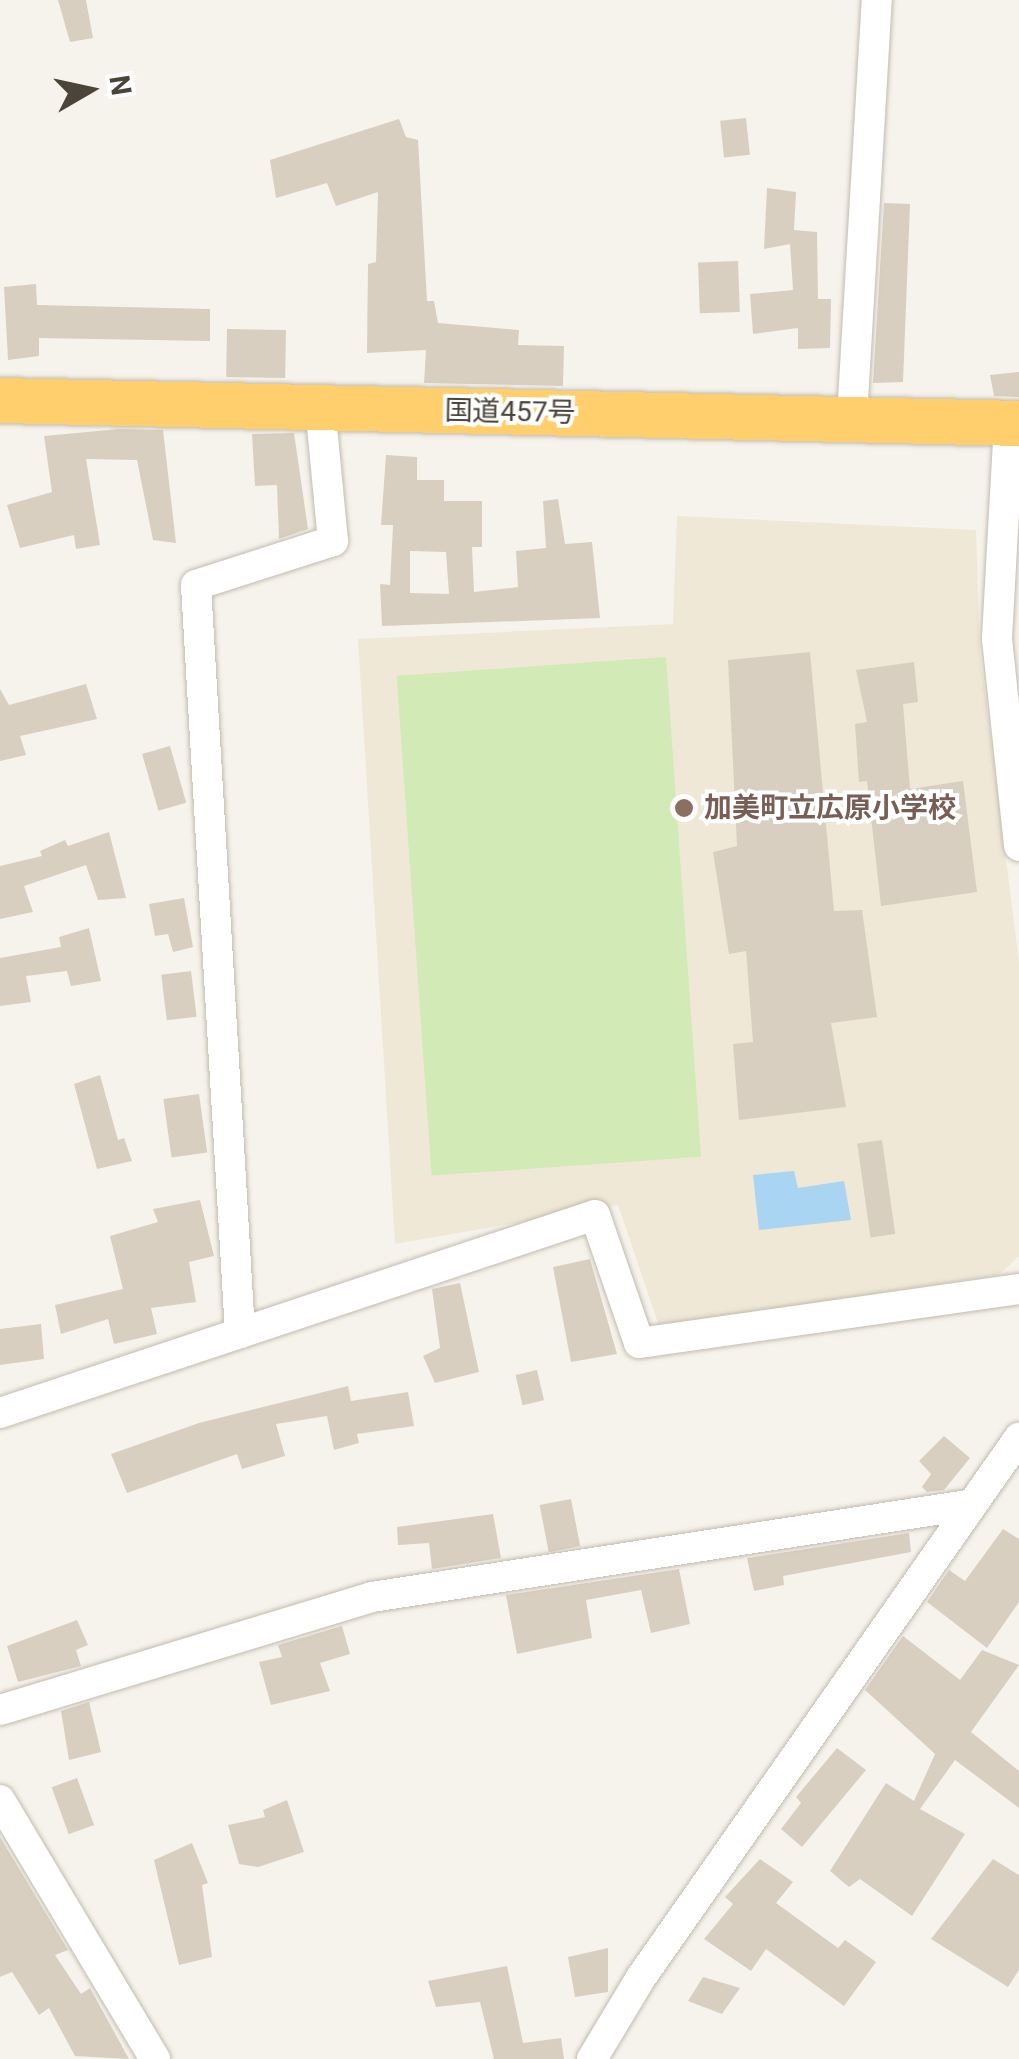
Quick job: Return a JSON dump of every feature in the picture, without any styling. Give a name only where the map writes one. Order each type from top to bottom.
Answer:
[{"type":"highway","name":"国道457号","points":[[0,400],[1014,423]]},
{"type":"street","points":[[852,418],[877,0]]},
{"type":"street","points":[[240,1333],[196,585],[333,540],[320,408]]},
{"type":"street","points":[[1014,423],[997,639],[1019,846]]},
{"type":"street","points":[[0,1413],[595,1215],[639,1343],[1019,1289]]},
{"type":"street","points":[[592,2059],[640,1979],[968,1505],[1019,1438]]},
{"type":"street","points":[[0,1710],[372,1597],[968,1505]]},
{"type":"street","points":[[0,1800],[155,2059]]},
{"type":"shaded area","name":"加美町立広原小学校","points":[[677,516],[976,530],[980,654],[1019,962],[1019,1256],[999,1275],[659,1326],[618,1205],[395,1244],[358,639],[673,624]]},
{"type":"green space","points":[[666,657],[701,1157],[432,1176],[397,676]]},
{"type":"water","points":[[794,1171],[798,1188],[844,1181],[851,1220],[759,1230],[753,1175]]},
{"type":"building","points":[[58,0],[86,0],[93,38],[70,42]]},
{"type":"building","points":[[746,118],[750,155],[724,158],[720,121]]},
{"type":"building","points":[[399,119],[406,137],[418,140],[427,301],[434,301],[438,323],[519,330],[518,345],[564,346],[563,386],[424,383],[426,350],[367,353],[368,264],[376,262],[378,192],[336,206],[327,183],[276,198],[270,160]]},
{"type":"building","points":[[767,188],[796,192],[794,230],[817,232],[818,299],[831,299],[830,348],[798,349],[798,328],[753,334],[750,294],[793,290],[790,244],[764,249]]},
{"type":"building","points":[[884,203],[910,204],[903,382],[873,383]]},
{"type":"building","points":[[738,261],[740,312],[700,313],[698,262]]},
{"type":"building","points":[[36,284],[37,305],[210,309],[210,341],[39,338],[39,356],[8,360],[4,287]]},
{"type":"building","points":[[227,329],[286,330],[285,378],[226,377]]},
{"type":"building","points":[[1019,372],[1019,397],[994,396],[990,375]]},
{"type":"building","points":[[119,429],[163,430],[176,543],[153,540],[137,460],[86,459],[100,545],[76,549],[74,535],[20,548],[7,505],[52,492],[44,436]]},
{"type":"building","points":[[294,433],[308,529],[279,539],[277,485],[255,486],[252,434]]},
{"type":"building","points":[[386,455],[417,457],[417,480],[444,480],[444,501],[482,501],[482,547],[472,547],[474,592],[518,587],[516,551],[546,548],[543,501],[558,499],[565,544],[592,542],[600,618],[382,626],[380,584],[390,585],[393,525],[381,525]],"holes":[[[410,551],[446,552],[449,594],[410,593]]]},
{"type":"building","points":[[810,652],[834,911],[862,910],[877,1017],[831,1023],[846,1107],[739,1120],[733,1044],[753,1042],[746,951],[729,954],[713,852],[737,846],[728,660]]},
{"type":"building","points":[[914,662],[918,702],[903,704],[910,789],[963,781],[977,892],[881,906],[867,781],[859,782],[855,724],[867,722],[856,670]]},
{"type":"building","points":[[86,684],[97,719],[20,736],[26,755],[0,761],[0,689],[9,705]]},
{"type":"building","points":[[170,746],[186,803],[158,811],[142,754]]},
{"type":"building","points":[[109,832],[126,898],[98,900],[86,865],[24,886],[33,912],[0,919],[0,866],[42,856],[40,851],[65,840],[68,846]]},
{"type":"building","points":[[184,898],[193,947],[173,952],[168,934],[155,936],[149,904]]},
{"type":"building","points":[[89,928],[101,981],[71,986],[67,971],[26,976],[31,1002],[0,1006],[0,958],[61,947],[59,937]]},
{"type":"building","points":[[191,971],[197,1017],[167,1020],[161,975]]},
{"type":"building","points":[[100,1075],[118,1140],[124,1138],[132,1161],[97,1169],[74,1084]]},
{"type":"building","points":[[199,1094],[207,1152],[172,1157],[163,1099]]},
{"type":"building","points":[[882,1140],[895,1234],[870,1238],[857,1143]]},
{"type":"building","points":[[200,1200],[214,1256],[189,1262],[196,1302],[151,1308],[157,1334],[114,1344],[108,1319],[61,1334],[55,1305],[123,1289],[110,1236],[158,1222],[153,1209]]},
{"type":"building","points":[[590,1259],[617,1354],[571,1362],[553,1267]]},
{"type":"building","points":[[460,1283],[479,1372],[435,1383],[423,1356],[440,1348],[432,1289]]},
{"type":"building","points":[[41,1324],[44,1359],[0,1365],[0,1329]]},
{"type":"building","points":[[537,1370],[544,1400],[523,1405],[516,1375]]},
{"type":"building","points":[[348,1386],[351,1401],[408,1392],[414,1426],[357,1434],[359,1443],[334,1450],[327,1416],[276,1424],[285,1456],[242,1469],[237,1454],[127,1493],[111,1454],[199,1423]]},
{"type":"building","points":[[944,1436],[970,1458],[944,1490],[927,1492],[922,1487],[931,1474],[919,1461]]},
{"type":"building","points":[[571,1499],[580,1546],[549,1552],[540,1505]]},
{"type":"building","points":[[493,1514],[501,1558],[432,1569],[429,1543],[398,1545],[397,1527]]},
{"type":"building","points":[[1003,1529],[1019,1539],[1019,1602],[987,1648],[927,1602],[949,1570],[965,1581]]},
{"type":"building","points":[[909,1533],[911,1552],[783,1576],[784,1585],[754,1591],[747,1558]]},
{"type":"building","points":[[679,1569],[690,1624],[651,1633],[641,1590],[586,1600],[592,1638],[517,1654],[506,1595]]},
{"type":"building","points":[[77,1620],[88,1645],[76,1650],[81,1666],[18,1682],[7,1646]]},
{"type":"building","points":[[342,1626],[350,1654],[320,1663],[330,1691],[271,1705],[259,1662],[282,1657],[278,1645]]},
{"type":"building","points":[[903,1636],[960,1680],[982,1650],[1019,1665],[971,1732],[1019,1771],[1019,1808],[955,1760],[920,1809],[965,1834],[912,1916],[860,1879],[849,1887],[830,1871],[886,1783],[914,1801],[935,1754],[865,1690]]},
{"type":"building","points":[[89,1702],[101,1752],[69,1760],[61,1711]]},
{"type":"building","points":[[837,1748],[866,1770],[802,1847],[781,1829],[801,1803],[796,1797]]},
{"type":"building","points":[[77,1778],[94,1825],[69,1834],[52,1787]]},
{"type":"building","points":[[287,1800],[304,1852],[258,1867],[239,1864],[228,1825],[265,1817],[263,1810]]},
{"type":"building","points":[[0,1837],[68,1950],[55,1955],[81,1994],[90,1988],[129,2059],[75,2056],[49,2008],[39,2015],[12,1972],[0,1977]]},
{"type":"building","points":[[192,1843],[208,1883],[202,1885],[212,1957],[179,1965],[154,1860]]},
{"type":"building","points":[[760,1859],[793,1882],[776,1903],[838,1948],[845,1940],[876,1962],[844,2006],[766,1949],[751,1971],[704,1939],[733,1904],[725,1897]]},
{"type":"building","points":[[993,1859],[1019,1875],[1019,1970],[1008,1987],[931,1939]]},
{"type":"building","points":[[608,1948],[608,1992],[575,1997],[568,1957]]},
{"type":"building","points":[[507,1966],[523,2043],[561,2038],[564,2059],[494,2059],[480,2002],[436,2007],[428,1981]]},
{"type":"building","points":[[703,1977],[740,1988],[722,2014],[688,2001]]},
{"type":"place","name":"加美町立広原小学校","points":[[684,808]]}]
